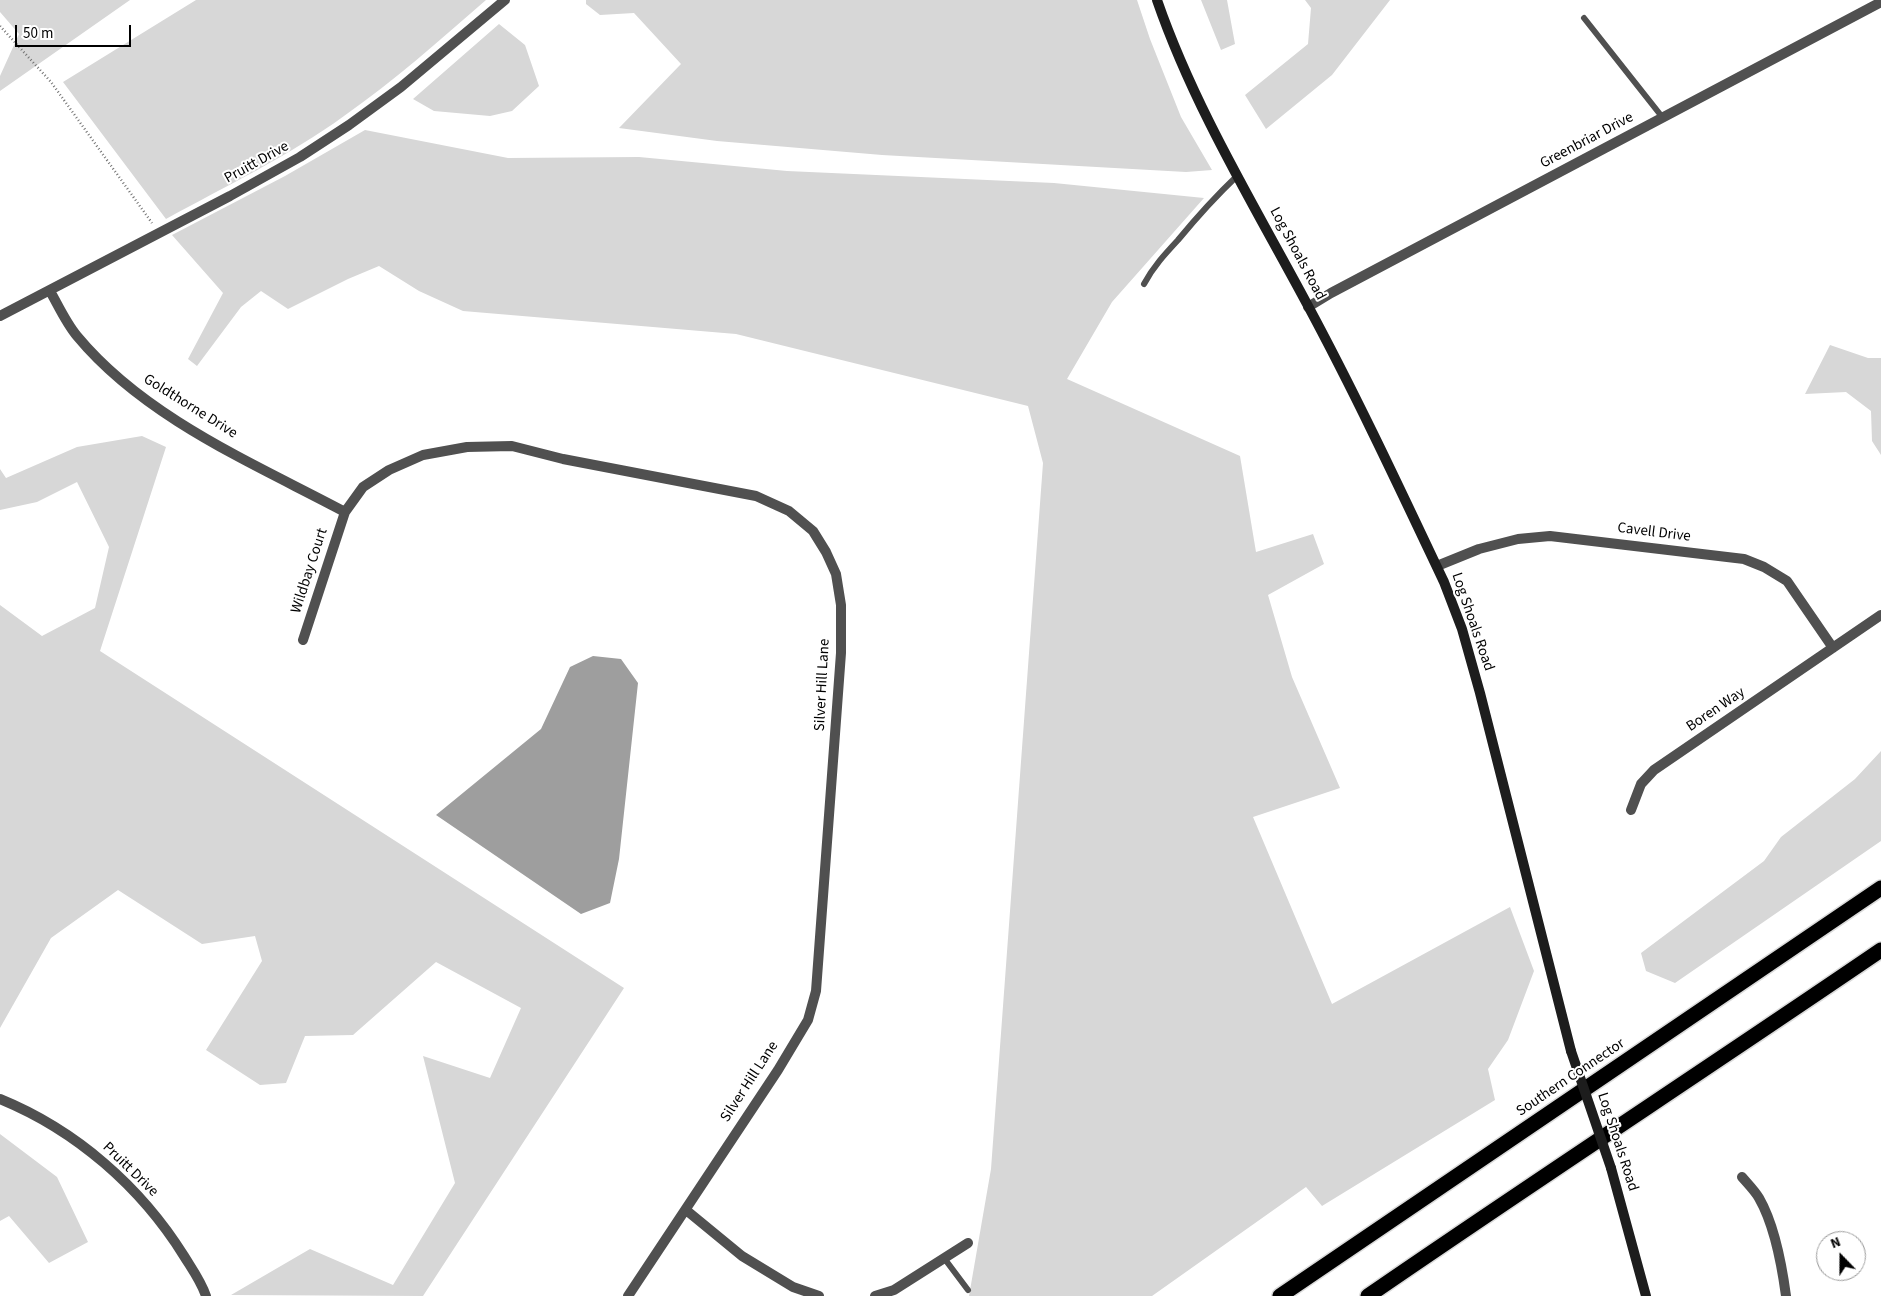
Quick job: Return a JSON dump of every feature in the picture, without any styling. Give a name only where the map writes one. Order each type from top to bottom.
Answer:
[{"type":"highway","name":"Southern Connector","points":[[1280,1296],[1881,888]]},
{"type":"highway","points":[[1368,1296],[1540,1178],[1725,1057],[1881,950]]},
{"type":"street","name":"Pruitt Drive","points":[[0,316],[300,157],[349,125],[401,87],[504,0]]},
{"type":"street","name":"Log Shoals Road","points":[[1157,0],[1169,35],[1199,103],[1308,307],[1437,566],[1462,629],[1571,1051],[1611,1168],[1646,1296]]},
{"type":"street","name":"Greenbriar Drive","points":[[1308,307],[1331,293],[1881,2]]},
{"type":"street","name":"Goldthorne Drive","points":[[50,290],[76,335],[113,374],[156,407],[202,436],[345,512]]},
{"type":"street","name":"Silver Hill Lane","points":[[345,512],[363,487],[389,470],[423,455],[468,447],[512,446],[563,458],[756,496],[789,511],[813,530],[836,574],[841,605],[841,653],[816,992],[808,1020],[778,1070],[628,1296]]},
{"type":"street","name":"Wildbay Court","points":[[303,640],[345,512]]},
{"type":"street","name":"Cavell Drive","points":[[1437,566],[1479,549],[1518,538],[1550,536],[1744,559],[1764,567],[1787,581],[1833,648]]},
{"type":"street","name":"Boren Way","points":[[1631,810],[1641,784],[1654,770],[1881,615]]},
{"type":"street","name":"Pruitt Drive","points":[[0,1099],[56,1128],[104,1163],[140,1198],[175,1241],[198,1278],[206,1296]]},
{"type":"street","points":[[1742,1177],[1759,1197],[1767,1215],[1782,1267],[1786,1296]]},
{"type":"street","points":[[686,1210],[742,1256],[793,1287],[819,1296]]},
{"type":"street","points":[[875,1296],[894,1290],[968,1244]]},
{"type":"lane","points":[[1584,18],[1663,118]]},
{"type":"lane","points":[[1144,284],[1151,272],[1192,222],[1237,176]]},
{"type":"lane","points":[[944,1258],[968,1290]]},
{"type":"path","points":[[0,26],[51,82],[159,232]]},
{"type":"shaded area","points":[[0,0],[130,0],[0,91],[0,76],[19,34],[0,12]]},
{"type":"shaded area","points":[[196,0],[486,0],[363,103],[323,131],[257,170],[166,219],[63,82]]},
{"type":"shaded area","points":[[586,0],[1137,0],[1150,39],[1181,117],[1212,170],[1186,172],[882,155],[717,141],[619,128],[681,64],[634,13],[600,15],[586,4]]},
{"type":"shaded area","points":[[1201,0],[1227,0],[1235,44],[1221,50]]},
{"type":"shaded area","points":[[1305,0],[1390,0],[1332,75],[1266,129],[1245,95],[1308,44],[1311,8]]},
{"type":"shaded area","points":[[499,24],[525,45],[539,86],[512,111],[490,116],[434,111],[413,99]]},
{"type":"shaded area","points":[[365,130],[508,158],[639,157],[787,171],[1054,183],[1204,198],[1112,302],[1067,379],[1240,456],[1256,552],[1313,534],[1324,564],[1268,595],[1292,677],[1340,788],[1253,817],[1332,1004],[1510,907],[1534,971],[1508,1040],[1488,1069],[1495,1100],[1322,1206],[1306,1187],[1152,1296],[969,1296],[991,1169],[1043,463],[1028,406],[736,334],[463,311],[419,291],[379,266],[288,309],[261,291],[241,307],[197,366],[188,359],[223,293],[172,235],[285,176]]},
{"type":"shaded area","points":[[1830,345],[1868,358],[1881,358],[1881,455],[1872,441],[1871,411],[1846,392],[1805,394]]},
{"type":"shaded area","points":[[142,436],[166,447],[100,651],[624,988],[423,1296],[231,1295],[310,1249],[393,1285],[455,1183],[423,1056],[490,1078],[521,1008],[436,962],[353,1035],[305,1036],[286,1083],[260,1085],[206,1050],[262,961],[255,936],[202,944],[118,890],[51,938],[0,1028],[0,605],[42,636],[95,608],[109,547],[77,482],[37,502],[0,510],[0,469],[6,478],[77,447]]},
{"type":"shaded area","points":[[593,656],[621,659],[638,683],[619,859],[610,903],[581,914],[436,815],[541,729],[570,667]]},
{"type":"shaded area","points":[[1881,751],[1881,841],[1675,983],[1646,971],[1641,953],[1764,861],[1781,837],[1855,779]]},
{"type":"shaded area","points":[[0,1134],[57,1177],[88,1242],[49,1263],[9,1216],[0,1221]]}]
